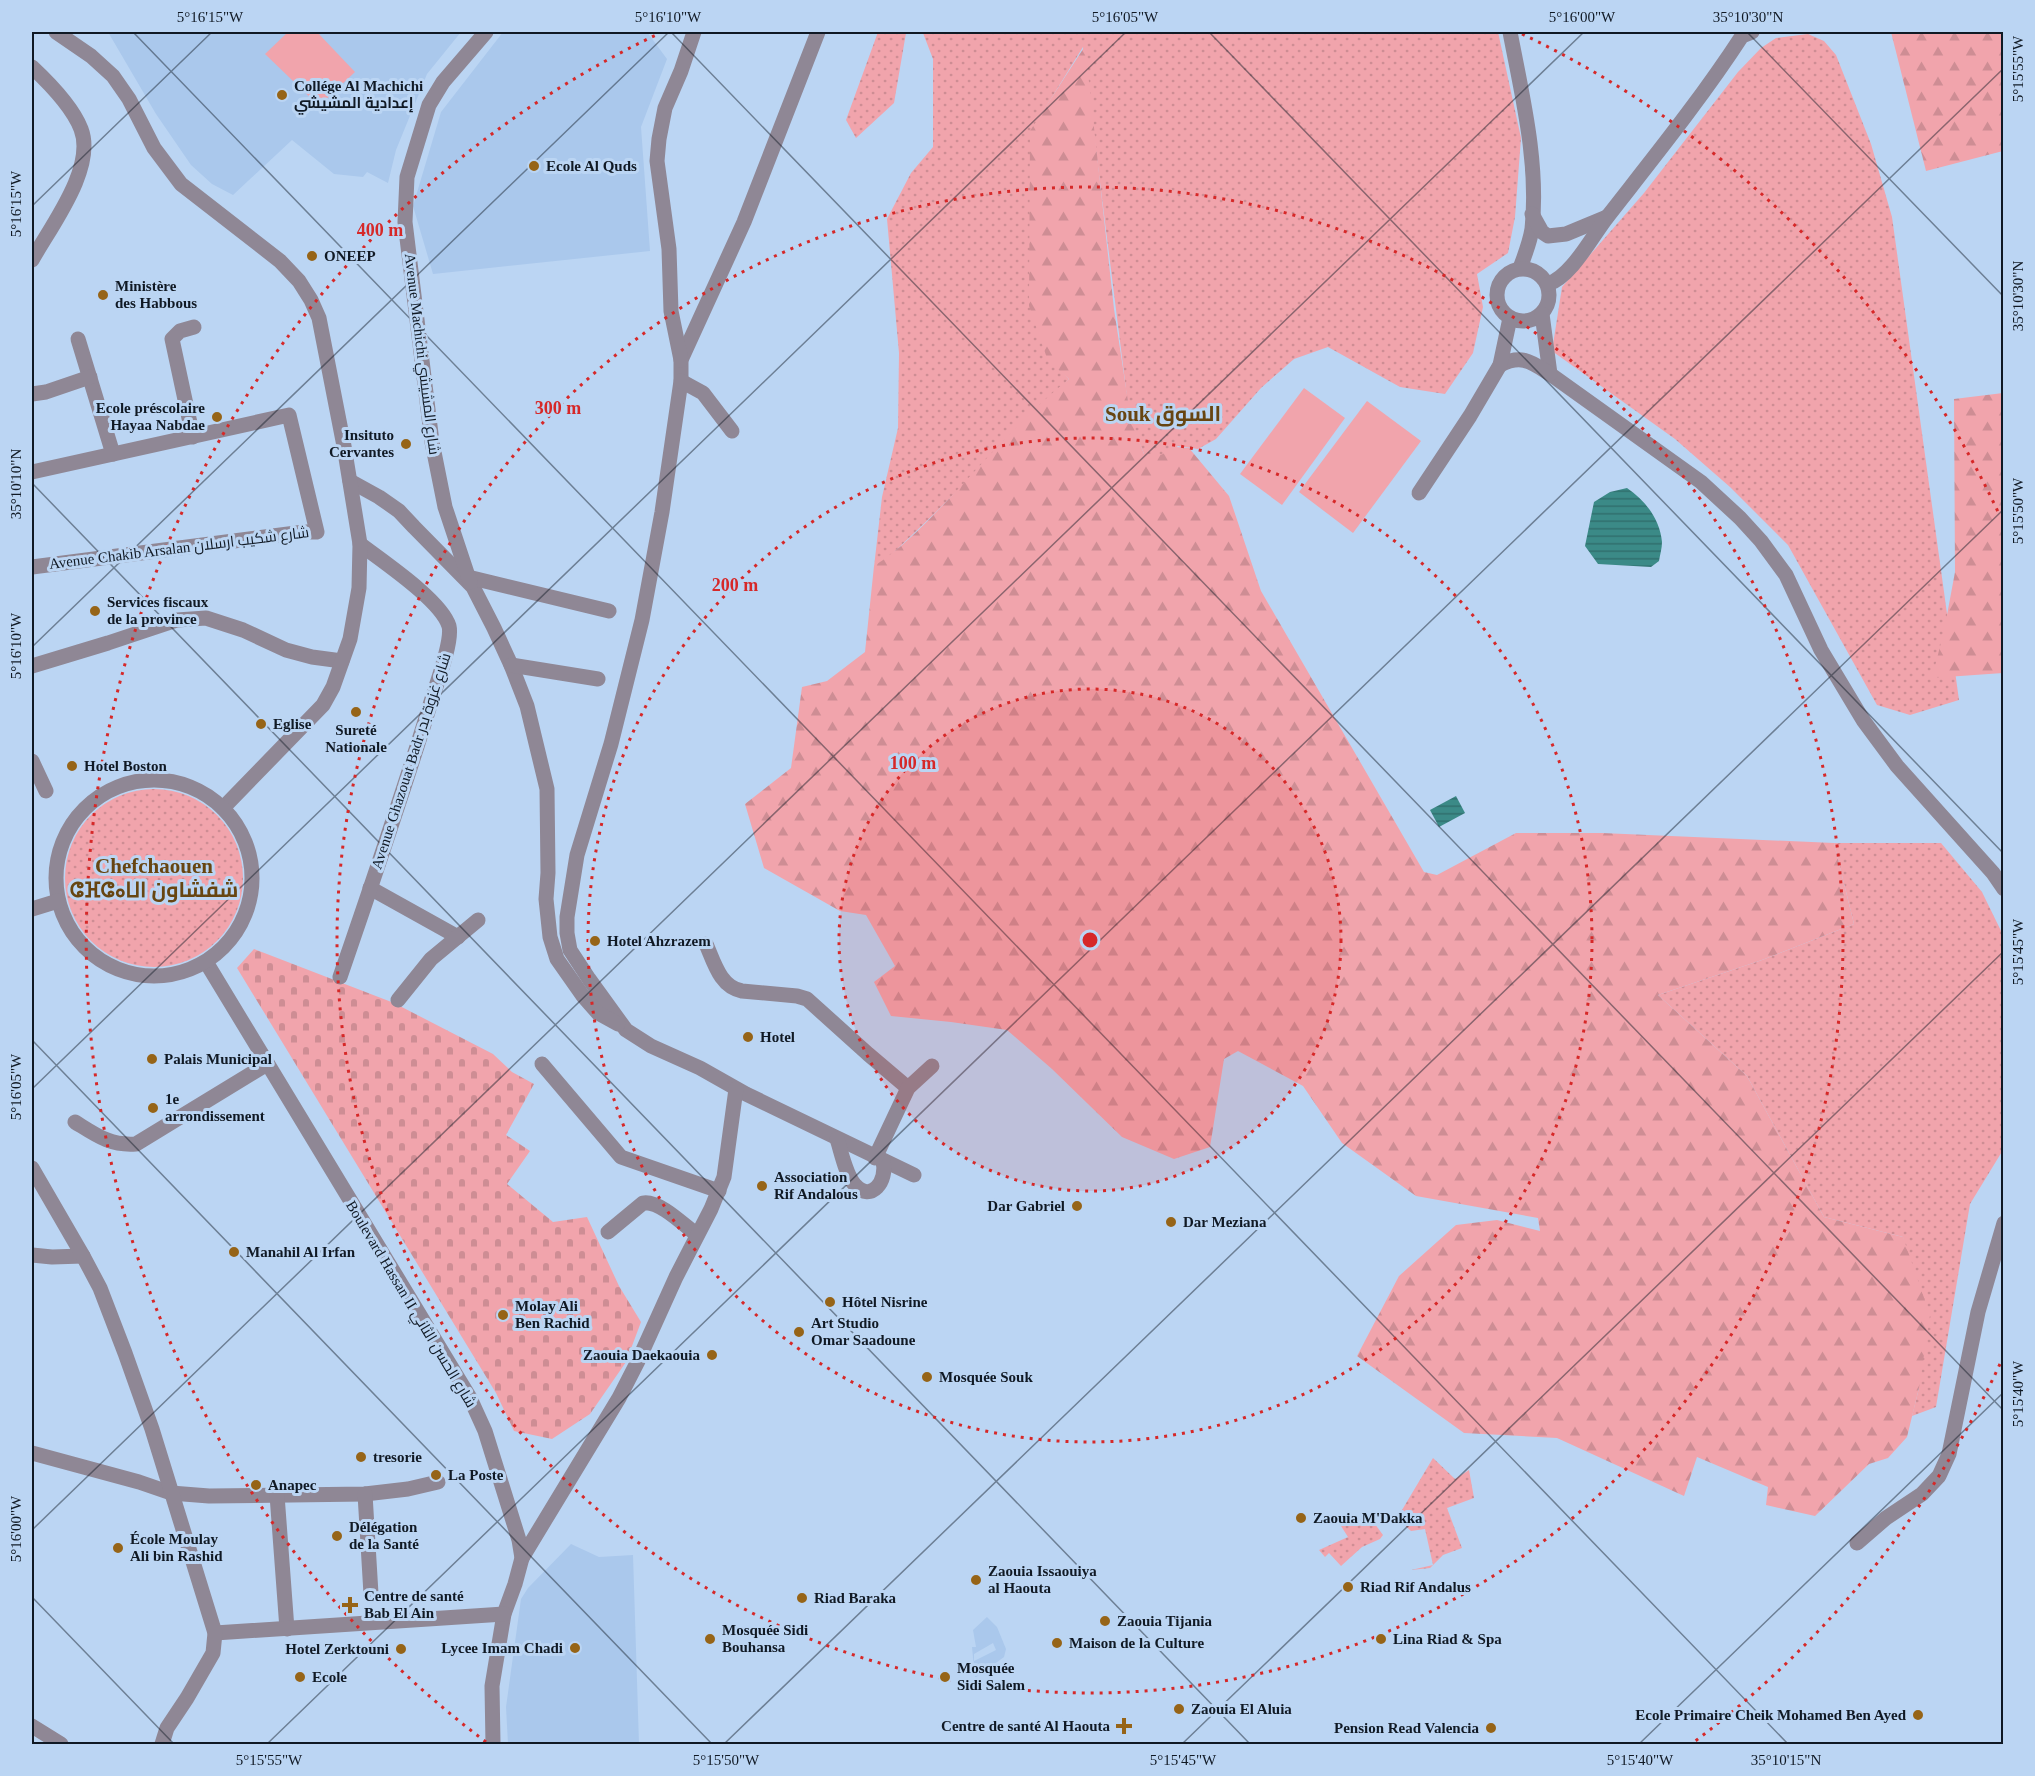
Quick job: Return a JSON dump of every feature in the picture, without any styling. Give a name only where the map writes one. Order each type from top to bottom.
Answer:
[{"type":"street","points":[[56,32],[91,56],[113,76],[129,99],[154,148],[181,184],[280,261],[299,282],[312,300],[326,349],[360,544],[359,588],[350,639],[333,687],[323,705],[223,808]]},
{"type":"street","name":"Avenue Machichi شارع المشيشي","points":[[470,582],[445,507],[432,442],[405,222],[407,177],[429,105],[443,82],[486,32]]},
{"type":"street","points":[[621,1025],[570,950],[567,917],[577,855],[611,744],[642,620],[662,512],[681,381],[681,360],[671,311],[670,260],[657,160],[665,108],[694,32]]},
{"type":"street","points":[[681,360],[744,222],[818,32]]},
{"type":"street","points":[[1510,32],[1529,141],[1533,179],[1532,228],[1520,268]]},
{"type":"street","points":[[1548,284],[1561,277],[1578,258],[1607,217],[1695,105],[1745,33]]},
{"type":"street","points":[[32,67],[72,113],[81,130],[84,150],[83,166],[69,197],[32,260]]},
{"type":"street","points":[[1532,213],[1542,232],[1548,236],[1566,234],[1607,217]]},
{"type":"street","points":[[1520,268],[1531,269],[1541,275],[1548,284],[1550,295],[1548,306],[1542,314],[1532,320],[1521,321],[1510,318],[1502,311],[1497,301],[1497,290],[1501,279],[1509,272],[1520,268]]},
{"type":"street","points":[[1542,314],[1550,374]]},
{"type":"street","points":[[1419,493],[1470,416],[1500,365],[1510,318]]},
{"type":"street","points":[[32,472],[193,437],[172,339],[180,331],[194,327]]},
{"type":"street","points":[[78,339],[113,454]]},
{"type":"street","points":[[1500,365],[1511,359],[1523,359],[1550,374],[1701,482],[1740,518],[1761,541],[1786,575],[1821,650],[1863,720],[1897,766],[1993,873],[2004,889]]},
{"type":"street","points":[[32,394],[46,392],[90,377]]},
{"type":"street","points":[[681,381],[703,393],[732,431]]},
{"type":"street","name":"Avenue Chakib Arsalan شارع شكيب ارسلان","points":[[32,567],[317,532],[290,415],[193,437]]},
{"type":"street","points":[[350,481],[399,511],[470,582],[511,665],[527,706],[547,789],[546,899],[550,937],[557,959],[583,996],[598,1013],[609,1021],[621,1025],[651,1046],[700,1068],[736,1089],[879,1160],[914,1175]]},
{"type":"street","name":"Avenue Ghazouat Badr شارع غزوة بدر","points":[[340,977],[419,742],[445,657],[450,632],[446,618],[429,598],[360,544]]},
{"type":"street","points":[[470,582],[609,611]]},
{"type":"street","points":[[32,666],[177,620],[206,618],[243,630],[285,650],[342,661]]},
{"type":"street","points":[[511,665],[598,679]]},
{"type":"street","points":[[32,761],[46,790]]},
{"type":"street","points":[[156,780],[192,787],[223,808],[236,824],[246,842],[253,882],[250,902],[233,938],[206,962],[181,973],[154,977],[132,974],[111,967],[93,956],[77,940],[66,922],[58,901],[55,884],[60,849],[75,818],[88,804],[103,794],[129,783],[156,780]]},
{"type":"street","points":[[370,888],[458,937]]},
{"type":"street","points":[[32,909],[58,901]]},
{"type":"street","points":[[398,1000],[431,959],[478,920]]},
{"type":"street","points":[[706,944],[720,976],[735,990],[807,999],[908,1088]]},
{"type":"street","name":"Boulevard Hassan II شارع الحسن الثاني","points":[[206,962],[445,1354],[470,1398],[485,1431],[519,1540],[522,1558],[504,1614],[492,1686],[493,1744]]},
{"type":"street","points":[[75,1122],[110,1142],[136,1144],[267,1064]]},
{"type":"street","points":[[542,1064],[621,1157],[719,1191]]},
{"type":"street","points":[[837,1139],[850,1178],[860,1189],[873,1190],[882,1183],[885,1172],[879,1160],[908,1088],[932,1066]]},
{"type":"street","points":[[522,1558],[619,1398],[719,1191],[724,1178],[736,1089]]},
{"type":"street","points":[[32,1168],[100,1288],[152,1429],[215,1633],[213,1653],[167,1728],[162,1744]]},
{"type":"street","points":[[608,1232],[643,1203],[650,1202],[658,1205],[697,1235]]},
{"type":"street","points":[[1857,1543],[1886,1518],[1922,1494],[1939,1476],[1949,1454],[1978,1312],[2004,1223]]},
{"type":"street","points":[[32,1255],[83,1256]]},
{"type":"street","points":[[32,1453],[171,1493],[209,1497],[365,1494],[408,1489],[438,1482]]},
{"type":"street","points":[[365,1494],[371,1594]]},
{"type":"street","points":[[277,1495],[286,1629]]},
{"type":"street","points":[[215,1633],[504,1614]]},
{"type":"street","points":[[32,1726],[61,1744]]},
{"type":"shaded area","name":"Collége Al Machichi إعدادية المشيشي","points":[[108,32],[461,32],[427,74],[396,150],[388,183],[367,172],[363,177],[334,174],[292,140],[233,195],[212,184],[191,165],[156,114]]},
{"type":"shaded area","name":"Ecole Al Quds","points":[[503,32],[647,32],[667,59],[641,127],[650,251],[433,274],[413,206],[441,112]]},
{"type":"shaded area","points":[[1627,488],[1651,511],[1661,534],[1659,561],[1651,567],[1598,564],[1585,546],[1594,502],[1610,492]]},
{"type":"shaded area","points":[[1456,796],[1465,813],[1439,827],[1430,810]]},
{"type":"shaded area","name":"Lycee Imam Chadi","points":[[571,1544],[599,1557],[633,1555],[639,1744],[508,1744],[506,1707],[521,1599],[528,1588]]},
{"type":"shaded area","points":[[987,1617],[997,1627],[1006,1649],[1004,1657],[975,1678],[972,1647],[976,1647],[973,1630]],"holes":[[[993,1643],[996,1650],[974,1661],[974,1654]]]},
{"type":"green space","points":[[288,32],[317,32],[355,72],[319,106],[265,54]]},
{"type":"green space","points":[[878,32],[1498,32],[1521,138],[1515,217],[1508,253],[1477,274],[1483,307],[1473,353],[1445,394],[1400,387],[1328,347],[1294,359],[1261,388],[1216,439],[1198,449],[1178,446],[1161,456],[1145,456],[1130,421],[1083,47],[1031,131],[1048,359],[1069,379],[933,515],[890,556],[874,567],[882,497],[898,428],[899,353],[887,219],[911,173],[933,147],[933,59],[923,33],[906,33],[894,103],[856,138],[846,120]]},
{"type":"green space","points":[[1891,32],[2003,32],[2003,151],[1926,171]]},
{"type":"green space","points":[[1808,34],[1824,41],[1836,55],[1871,144],[1892,217],[1959,700],[1910,715],[1877,705],[1788,545],[1730,487],[1675,439],[1552,351],[1562,287],[1644,193],[1738,72],[1761,48],[1776,38]]},
{"type":"green space","points":[[1085,46],[1114,309],[1131,421],[1144,454],[1161,455],[1175,447],[1189,448],[1229,496],[1261,591],[1424,872],[1437,875],[1516,833],[1602,833],[1834,843],[1854,924],[1762,960],[1658,995],[1747,1076],[1824,1217],[1903,1237],[1930,1315],[1919,1388],[1907,1437],[1888,1458],[1869,1464],[1815,1516],[1766,1505],[1768,1487],[1697,1457],[1684,1496],[1557,1438],[1464,1433],[1357,1356],[1399,1276],[1456,1225],[1497,1220],[1540,1231],[1538,1218],[1416,1196],[1342,1143],[1303,1086],[1238,1051],[1224,1059],[1210,1147],[1174,1159],[1122,1137],[1052,1069],[1007,1030],[891,1016],[874,982],[895,966],[866,915],[840,911],[764,868],[745,804],[791,768],[802,687],[827,681],[865,652],[874,566],[921,528],[1021,423],[1069,379],[1048,361],[1029,306],[1030,131]]},
{"type":"green space","points":[[1304,388],[1345,418],[1282,505],[1240,474]]},
{"type":"green space","points":[[2003,393],[2003,673],[1932,678],[1955,572],[1954,399]]},
{"type":"green space","points":[[1367,401],[1421,441],[1353,533],[1299,492]]},
{"type":"green space","points":[[154,789],[188,796],[217,815],[236,844],[243,878],[236,912],[217,941],[188,960],[154,967],[120,960],[91,941],[72,912],[65,878],[72,844],[91,815],[120,796]]},
{"type":"green space","points":[[1834,843],[1941,843],[1982,892],[2003,935],[2003,1150],[1970,1204],[1936,1407],[1912,1416],[1919,1388],[1903,1237],[1824,1217],[1747,1076],[1658,995],[1762,960],[1854,924]]},
{"type":"green space","points":[[254,949],[394,1003],[493,1054],[512,1072],[534,1084],[506,1135],[530,1151],[507,1184],[553,1222],[587,1217],[619,1286],[641,1322],[626,1362],[590,1414],[552,1439],[514,1431],[496,1393],[237,968]]},
{"type":"green space","points":[[1433,1458],[1455,1479],[1469,1470],[1474,1498],[1447,1508],[1462,1548],[1443,1555],[1433,1565],[1425,1529],[1411,1531],[1400,1521],[1408,1514],[1402,1510]]},
{"type":"green space","points":[[1344,1518],[1372,1520],[1383,1535],[1380,1539],[1362,1547],[1341,1566],[1329,1553],[1325,1557],[1319,1550],[1348,1537],[1341,1526]]},
{"type":"green space","points":[[1433,1565],[1430,1568],[1411,1570]]},
{"type":"place","name":"Collége Al Machichi إعدادية المشيشي","points":[[282,95]]},
{"type":"place","name":"Ecole Al Quds","points":[[534,166]]},
{"type":"place","name":"ONEEP","points":[[312,256]]},
{"type":"place","name":"Ministère des Habbous","points":[[103,295]]},
{"type":"place","name":"Ecole préscolaire Hayaa Nabdae","points":[[217,417]]},
{"type":"place","name":"Insituto Cervantes","points":[[406,444]]},
{"type":"place","name":"Services fiscaux de la province","points":[[95,611]]},
{"type":"place","name":"Sureté Nationale","points":[[356,712]]},
{"type":"place","name":"Eglise","points":[[261,724]]},
{"type":"place","name":"Hotel Boston","points":[[72,766]]},
{"type":"place","name":"Hotel Ahzrazem","points":[[595,941]]},
{"type":"place","name":"Hotel","points":[[748,1037]]},
{"type":"place","name":"Palais Municipal","points":[[152,1059]]},
{"type":"place","name":"1e arrondissement","points":[[153,1108]]},
{"type":"place","name":"Association Rif Andalous","points":[[762,1186]]},
{"type":"place","name":"Dar Gabriel","points":[[1077,1206]]},
{"type":"place","name":"Dar Meziana","points":[[1171,1222]]},
{"type":"place","name":"Manahil Al Irfan","points":[[234,1252]]},
{"type":"place","name":"Hôtel Nisrine","points":[[830,1302]]},
{"type":"place","name":"Molay Ali Ben Rachid","points":[[503,1315]]},
{"type":"place","name":"Art Studio Omar Saadoune","points":[[799,1332]]},
{"type":"place","name":"Zaouia Daekaouia","points":[[712,1355]]},
{"type":"place","name":"Mosquée Souk","points":[[927,1377]]},
{"type":"place","name":"tresorie","points":[[361,1457]]},
{"type":"place","name":"La Poste","points":[[436,1475]]},
{"type":"place","name":"Anapec","points":[[256,1485]]},
{"type":"place","name":"Zaouia M'Dakka","points":[[1301,1518]]},
{"type":"place","name":"Délégation de la Santé","points":[[337,1536]]},
{"type":"place","name":"École Moulay Ali bin Rashid","points":[[118,1548]]},
{"type":"place","name":"Zaouia Issaouiya al Haouta","points":[[976,1580]]},
{"type":"place","name":"Riad Rif Andalus","points":[[1348,1587]]},
{"type":"place","name":"Riad Baraka","points":[[802,1598]]},
{"type":"place","name":"Centre de santé Bab El Ain","points":[[350,1605]]},
{"type":"place","name":"Zaouia Tijania","points":[[1105,1621]]},
{"type":"place","name":"Mosquée Sidi Bouhansa","points":[[710,1639]]},
{"type":"place","name":"Lina Riad & Spa","points":[[1381,1639]]},
{"type":"place","name":"Maison de la Culture","points":[[1057,1643]]},
{"type":"place","name":"Lycee Imam Chadi","points":[[575,1648]]},
{"type":"place","name":"Hotel Zerktouni","points":[[401,1649]]},
{"type":"place","name":"Ecole","points":[[300,1677]]},
{"type":"place","name":"Mosquée Sidi Salem","points":[[945,1677]]},
{"type":"place","name":"Zaouia El Aluia","points":[[1179,1709]]},
{"type":"place","name":"Ecole Primaire Cheik Mohamed Ben Ayed","points":[[1918,1715]]},
{"type":"place","name":"Centre de santé Al Haouta","points":[[1124,1726]]},
{"type":"place","name":"Pension Read Valencia","points":[[1491,1728]]},
{"type":"district","name":"Souk السوق","points":[[1163,414]]},
{"type":"district","name":"Chefchaouen ⵛⴼⵛⴰⵡⵏ شفشاون","points":[[154,878]]}]
